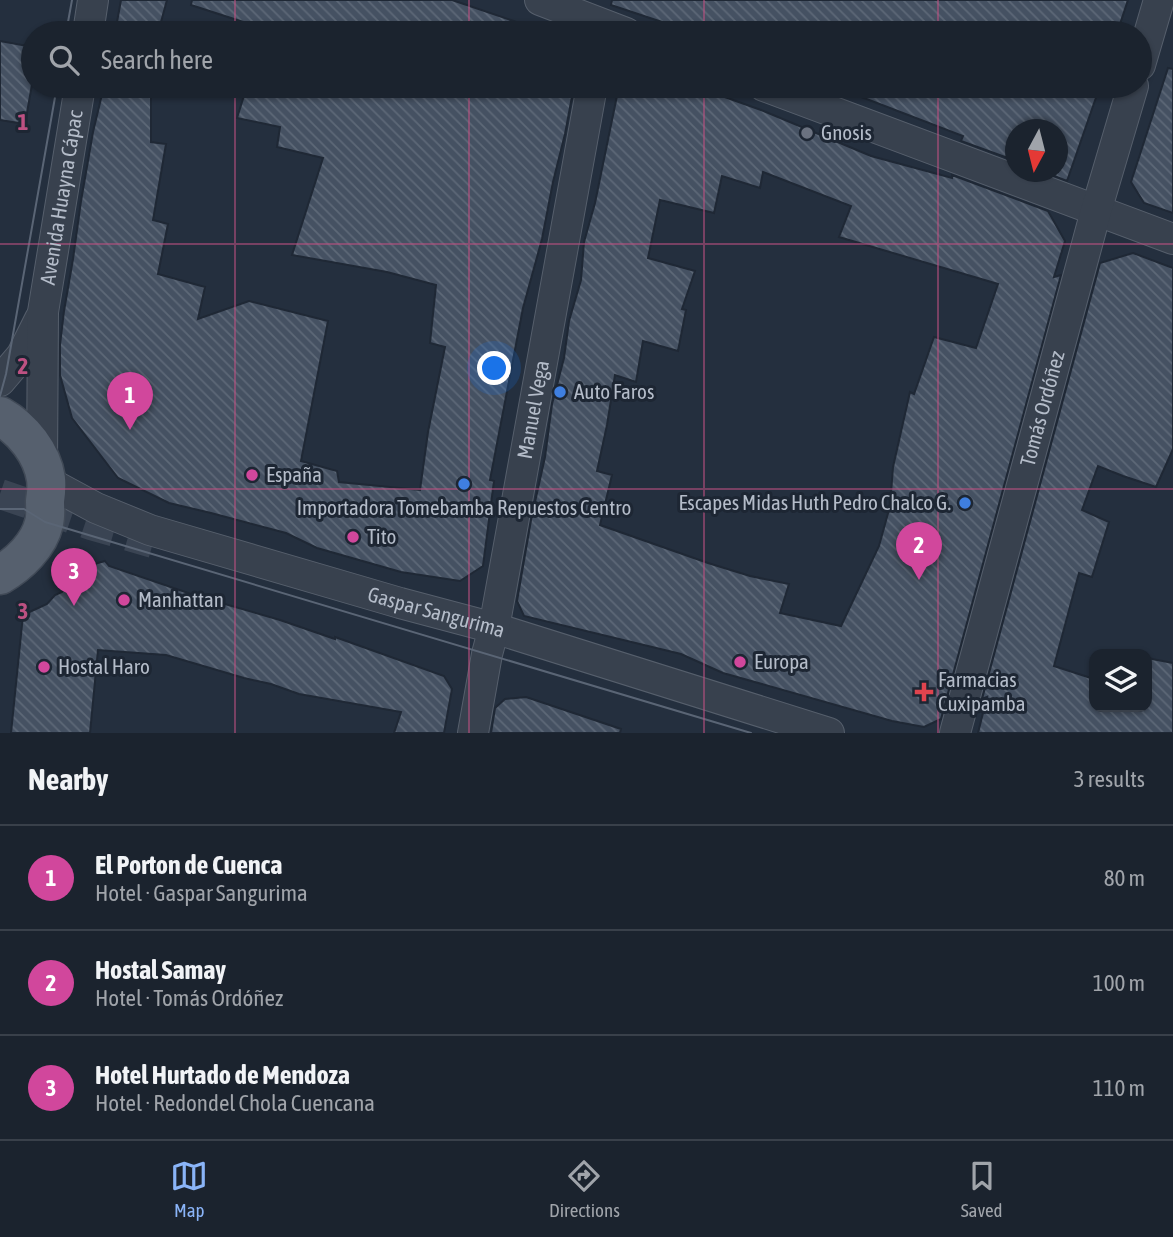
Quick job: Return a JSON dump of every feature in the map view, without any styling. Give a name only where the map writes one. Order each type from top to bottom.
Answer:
[{"type":"main road","points":[[0,416],[20,430],[33,447],[44,474],[45,522],[29,551],[3,578]]},
{"type":"street","points":[[90,21],[93,0]]},
{"type":"street","points":[[540,0],[604,21]]},
{"type":"street","points":[[1152,24],[1159,0]]},
{"type":"street","name":"Avenida Huayna Cápac","points":[[44,312],[78,98]]},
{"type":"street","name":"Manuel Vega","points":[[473,733],[590,98]]},
{"type":"street","points":[[796,98],[1173,239]]},
{"type":"street","name":"Tomás Ordóñez","points":[[955,733],[1096,211],[1129,98]]},
{"type":"street","points":[[0,381],[22,355],[44,312]]},
{"type":"street","points":[[44,312],[44,474]]},
{"type":"street","name":"Gaspar Sangurima","points":[[44,474],[96,508],[150,530],[494,628],[829,733]]},
{"type":"building","points":[[121,0],[167,0],[161,21],[117,21]]},
{"type":"building","points":[[192,0],[452,0],[514,21],[240,21],[191,5]]},
{"type":"building","points":[[612,0],[1128,0],[1121,21],[659,21],[611,5]]},
{"type":"building","points":[[0,41],[21,45],[21,98],[30,98],[25,124],[0,120]]},
{"type":"building","points":[[1168,68],[1173,69],[1173,213],[1144,203],[1131,182]]},
{"type":"building","points":[[101,98],[151,98],[151,142],[166,144],[153,220],[168,224],[158,274],[205,287],[198,319],[249,301],[328,321],[301,461],[337,471],[339,482],[420,490],[428,432],[445,347],[430,343],[436,285],[387,272],[292,255],[323,158],[277,147],[280,127],[237,118],[243,98],[572,98],[542,239],[523,308],[490,480],[494,481],[483,566],[460,581],[401,572],[317,548],[286,533],[169,503],[118,478],[72,418],[60,375],[64,311],[93,132]]},
{"type":"building","points":[[617,98],[728,98],[871,156],[952,178],[952,175],[1048,211],[1065,241],[1054,277],[1061,275],[941,719],[924,727],[892,721],[723,673],[681,654],[524,616],[517,601],[545,457],[552,404],[564,358],[569,321],[581,280],[584,242],[595,203]],"holes":[[[763,172],[851,206],[839,237],[998,284],[976,348],[934,337],[914,394],[910,392],[893,467],[890,506],[879,546],[841,626],[780,613],[789,584],[708,563],[600,525],[612,475],[597,471],[615,375],[636,382],[643,341],[678,351],[686,310],[682,309],[695,271],[648,258],[660,200],[714,213],[722,176],[760,188]]]},
{"type":"building","points":[[864,98],[1096,98],[1068,178],[1068,119],[1005,119],[1005,157],[961,141],[963,136]]},
{"type":"building","points":[[1133,253],[1173,268],[1173,449],[1156,487],[1098,466],[1082,510],[1109,522],[1092,577],[1079,573],[1054,666],[1089,677],[1089,712],[1152,712],[1152,659],[1173,663],[1173,733],[978,733],[987,697],[982,699],[1100,263]]},
{"type":"building","points":[[105,561],[109,566],[197,596],[335,637],[444,676],[452,689],[444,733],[394,733],[401,712],[299,694],[166,655],[98,650],[90,733],[11,733],[23,615],[47,604],[87,566]]},
{"type":"building","points":[[526,697],[621,729],[620,733],[491,733],[495,708],[505,699]]},
{"type":"tunnel","points":[[0,494],[153,543]]},
{"type":"tram line","points":[[68,21],[72,0]]},
{"type":"tram line","points":[[0,396],[55,98]]},
{"type":"tram line","points":[[0,509],[24,509],[45,522],[751,733]]},
{"type":"place","name":"Gnosis","points":[[807,133]]},
{"type":"place","name":"Auto Faros","points":[[560,392]]},
{"type":"place","name":"El Porton de Cuenca","points":[[130,430]]},
{"type":"place","name":"España","points":[[252,475]]},
{"type":"place","name":"Importadora Tomebamba Repuestos Centro","points":[[464,484]]},
{"type":"place","name":"Escapes Midas Huth Pedro Chalco G.","points":[[965,503]]},
{"type":"place","name":"Tito","points":[[353,537]]},
{"type":"place","name":"Hostal Samay","points":[[919,580]]},
{"type":"place","name":"Manhattan","points":[[124,600]]},
{"type":"place","name":"Hotel Hurtado de Mendoza","points":[[74,606]]},
{"type":"place","name":"Europa","points":[[740,662]]},
{"type":"place","name":"Hostal Haro","points":[[44,667]]},
{"type":"place","name":"Farmacias Cuxipamba","points":[[924,692]]}]
